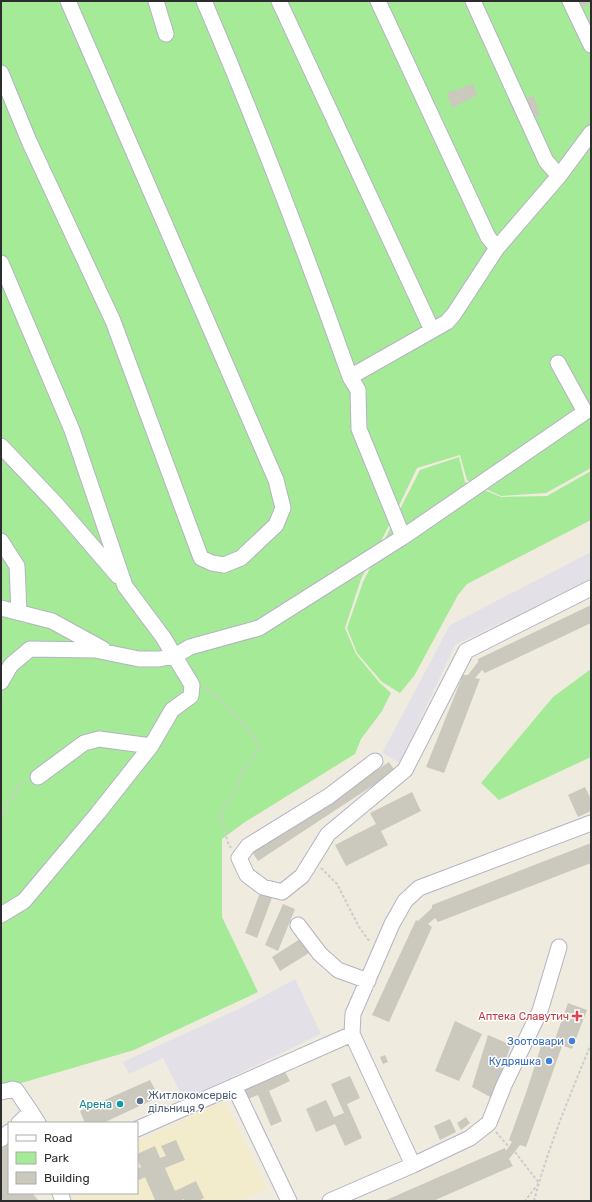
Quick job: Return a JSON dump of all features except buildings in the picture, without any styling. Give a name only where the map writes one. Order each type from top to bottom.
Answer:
[{"type":"street","points":[[1,73],[29,141],[113,321],[201,558],[212,563],[224,565],[241,558],[276,525],[283,508],[276,480],[68,1]]},
{"type":"street","points":[[156,1],[166,34]]},
{"type":"street","points":[[204,1],[239,82],[318,284],[350,377],[358,390],[359,429],[403,537]]},
{"type":"street","points":[[279,1],[432,330]]},
{"type":"street","points":[[378,1],[488,237],[497,248]]},
{"type":"street","points":[[473,1],[546,161],[559,176]]},
{"type":"street","points":[[570,1],[591,45]]},
{"type":"street","points":[[350,377],[447,322],[454,314],[497,248],[559,176],[591,133]]},
{"type":"street","points":[[1,263],[72,430],[125,586],[163,637],[182,668],[191,696],[172,710],[151,746],[98,813],[24,901],[1,915]]},
{"type":"street","points":[[182,668],[190,647],[259,628],[403,537],[585,412],[558,363]]},
{"type":"street","points":[[1,446],[57,505],[123,581]]},
{"type":"street","points":[[1,541],[17,566],[19,612]]},
{"type":"street","points":[[375,761],[329,796],[248,846],[239,858],[247,874],[263,887],[282,892],[302,876],[328,834],[405,770],[466,651],[591,588]]},
{"type":"street","points":[[1,608],[52,621],[110,653]]},
{"type":"street","points":[[1,682],[12,665],[30,649],[95,650],[139,659],[159,659],[182,668]]},
{"type":"street","points":[[38,777],[84,743],[99,739],[151,746]]},
{"type":"street","points":[[413,1165],[352,1034],[353,1014],[392,924],[405,901],[419,888],[591,823]]},
{"type":"street","points":[[298,925],[320,954],[338,970],[368,981]]},
{"type":"street","points":[[330,1201],[413,1165],[470,1138],[489,1124],[504,1086],[540,1011],[559,947]]},
{"type":"street","points":[[138,1129],[352,1034]]},
{"type":"street","points":[[234,1086],[289,1201]]},
{"type":"street","points":[[1,1092],[13,1089],[16,1090],[34,1118],[22,1122]]},
{"type":"path","points":[[182,668],[241,720],[261,747],[243,771],[234,794],[220,812],[228,843],[239,858]]},
{"type":"path","points":[[1,817],[20,784],[38,777]]},
{"type":"path","points":[[313,859],[337,884],[359,927],[379,954]]},
{"type":"path","points":[[534,1201],[538,1183],[566,1103],[591,1044]]},
{"type":"path","points":[[489,1124],[509,1147]]},
{"type":"path","points":[[515,1152],[538,1183]]},
{"type":"path","points":[[525,1201],[538,1183]]},
{"type":"shaded area","points":[[591,552],[591,579],[455,645],[400,763],[382,753],[450,625]]},
{"type":"shaded area","points":[[295,979],[321,1034],[184,1100],[163,1058],[129,1074],[123,1062],[245,1006]]},
{"type":"shaded area","points":[[225,1100],[267,1188],[241,1201],[77,1201],[74,1194],[138,1194],[138,1142]]},
{"type":"green space","points":[[1,1],[591,1],[591,468],[546,493],[501,496],[467,480],[460,455],[417,468],[361,579],[345,628],[356,654],[379,682],[391,693],[382,711],[361,739],[355,754],[245,822],[222,839],[222,917],[258,992],[134,1050],[1,1089]]},
{"type":"green space","points":[[459,457],[465,482],[501,497],[547,496],[591,471],[591,520],[467,584],[458,595],[414,676],[400,693],[382,682],[357,653],[347,628],[363,582],[420,470]]},
{"type":"green space","points":[[591,669],[591,757],[499,800],[481,783],[553,697]]},
{"type":"place","name":"Аптека Славутич","points":[[577,1016]]},
{"type":"place","name":"Зоотовари","points":[[572,1041]]},
{"type":"place","name":"Кудряшка","points":[[549,1061]]},
{"type":"place","name":"Житлокомсервіс дільниця 9","points":[[140,1101]]},
{"type":"place","name":"Арена","points":[[120,1104]]}]
